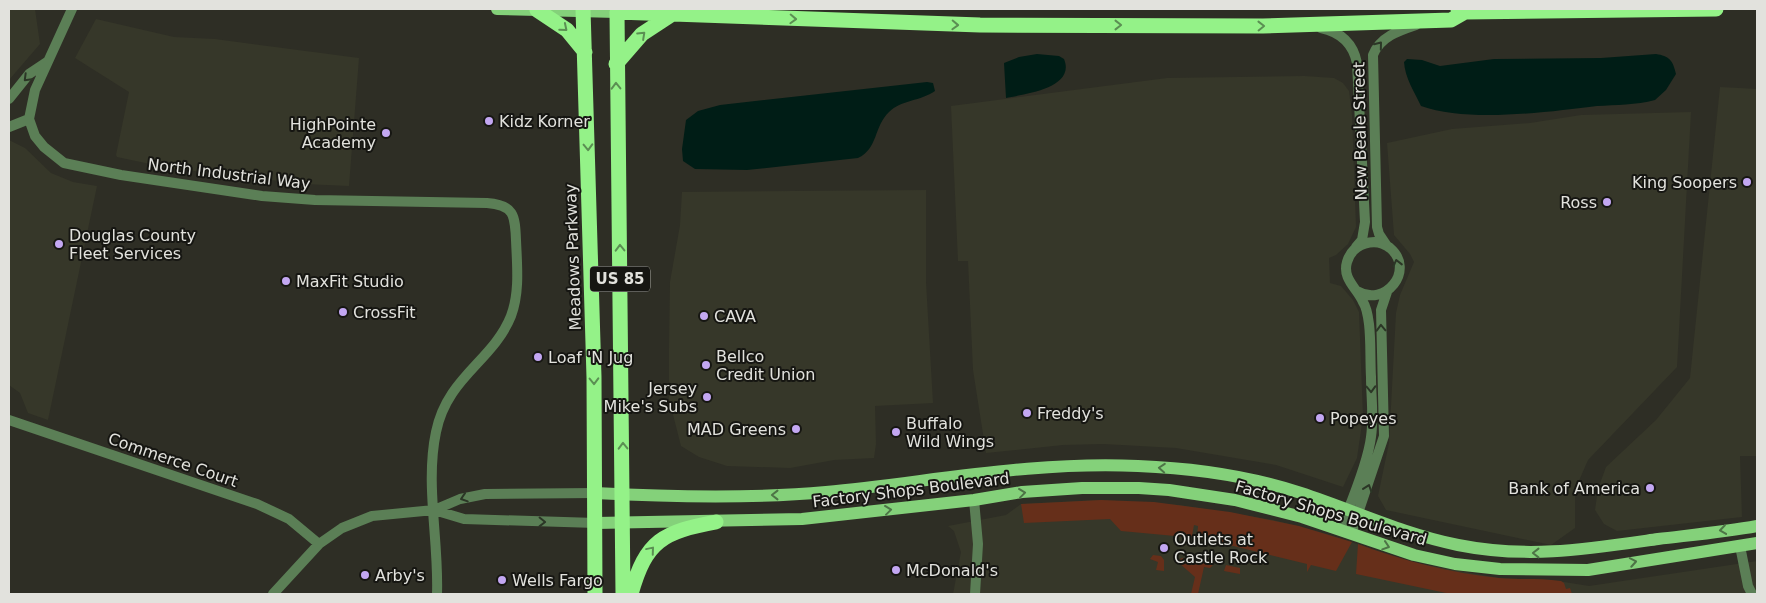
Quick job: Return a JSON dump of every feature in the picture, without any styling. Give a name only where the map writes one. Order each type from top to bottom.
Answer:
[{"type":"highway","points":[[616,64],[617,10],[980,25],[1301,24],[1451,20],[1461,10],[1716,9]]},
{"type":"highway","points":[[537,10],[567,30],[585,52]]},
{"type":"highway","name":"Meadows Parkway","points":[[583,10],[596,523],[595,594]]},
{"type":"highway","points":[[616,64],[642,34],[674,13]]},
{"type":"highway","name":"US 85","points":[[616,64],[624,523],[623,594]]},
{"type":"highway","points":[[631,594],[641,564],[660,540],[678,530],[716,522]]},
{"type":"main road","points":[[497,9],[617,10]]},
{"type":"main road","name":"Factory Shops Boulevard","points":[[595,493],[623,495],[785,495],[1025,468],[1103,465],[1174,469],[1238,478],[1300,493],[1431,539],[1482,549],[1526,553],[1588,550],[1757,526]]},
{"type":"main road","name":"Factory Shops Boulevard","points":[[596,523],[802,519],[1052,490],[1110,488],[1169,490],[1244,502],[1438,560],[1479,567],[1522,570],[1588,570],[1757,543]]},
{"type":"street","points":[[9,126],[30,119],[35,90],[72,9]]},
{"type":"street","name":"New Beale Street","points":[[1387,246],[1379,234],[1378,227],[1372,55],[1380,42],[1388,36],[1433,20]]},
{"type":"street","name":"New Beale Street","points":[[1301,24],[1323,28],[1340,35],[1350,44],[1356,56],[1364,222],[1362,240],[1356,248]]},
{"type":"street","points":[[9,99],[29,74],[48,61]]},
{"type":"street","name":"North Industrial Way","points":[[30,119],[35,136],[44,147],[64,163],[79,168],[262,196],[314,200],[487,202],[502,205],[509,209],[516,225],[517,280],[513,308],[500,334],[457,384],[442,410],[433,454],[434,510]]},
{"type":"street","points":[[1346,532],[1384,436],[1381,320],[1383,300],[1387,292],[1397,281],[1400,269],[1397,258],[1387,246],[1375,242],[1356,248],[1349,258],[1346,271],[1348,281],[1357,291],[1363,302],[1369,324],[1372,425],[1368,451],[1353,513]]},
{"type":"street","points":[[1357,291],[1370,296],[1387,292]]},
{"type":"street","name":"Commerce Court","points":[[9,420],[266,508],[289,519],[319,544]]},
{"type":"street","points":[[434,510],[460,499],[485,494],[595,493]]},
{"type":"street","points":[[974,500],[978,544],[975,594]]},
{"type":"street","points":[[434,510],[437,594]]},
{"type":"street","points":[[273,594],[319,544],[342,528],[365,518],[394,512],[434,510],[464,519],[596,523]]},
{"type":"street","points":[[1740,546],[1748,586],[1752,594]]},
{"type":"shaded area","points":[[9,9],[35,9],[40,44],[9,80]]},
{"type":"shaded area","points":[[96,19],[174,37],[215,39],[359,58],[349,186],[304,184],[169,168],[117,157],[129,92],[75,58]]},
{"type":"shaded area","points":[[1304,76],[1334,78],[1343,83],[1349,91],[1352,115],[1356,227],[1348,244],[1336,255],[1329,258],[1330,283],[1341,286],[1353,300],[1359,312],[1363,417],[1357,458],[1343,487],[1276,465],[1176,448],[1103,444],[1063,445],[986,453],[973,370],[968,261],[958,261],[951,106],[1167,78]]},
{"type":"shaded area","points":[[1720,87],[1757,89],[1757,456],[1740,456],[1742,517],[1617,531],[1604,524],[1595,510],[1598,489],[1606,467],[1656,420],[1690,378]]},
{"type":"shaded area","points":[[1691,112],[1677,367],[1588,460],[1575,490],[1575,528],[1551,545],[1386,510],[1378,496],[1389,443],[1396,313],[1400,295],[1414,262],[1410,254],[1394,235],[1387,143],[1452,129],[1530,123],[1581,115]]},
{"type":"shaded area","points":[[9,140],[25,148],[51,173],[73,182],[97,186],[48,420],[28,413],[20,393],[9,385]]},
{"type":"shaded area","points":[[926,190],[926,282],[933,403],[875,406],[876,444],[874,458],[834,460],[790,468],[727,466],[699,457],[681,446],[669,399],[669,348],[670,282],[680,225],[682,192]]},
{"type":"shaded area","name":"Outlets at Castle Rock","points":[[1101,500],[1180,505],[1273,520],[1327,534],[1415,563],[1499,578],[1558,581],[1589,586],[1757,561],[1757,594],[953,594],[961,552],[954,531],[948,526],[1006,515],[1021,504]]},
{"type":"shaded area","points":[[1101,500],[1154,502],[1230,512],[1299,526],[1352,542],[1336,571],[1311,565],[1307,572],[1307,564],[1197,537],[1198,526],[1194,525],[1192,536],[1186,535],[1186,537],[1121,531],[1110,519],[1024,523],[1021,504]]},
{"type":"shaded area","points":[[1358,544],[1445,570],[1499,578],[1561,581],[1566,589],[1570,588],[1572,594],[1451,594],[1356,574]]},
{"type":"shaded area","points":[[1153,555],[1161,556],[1164,560],[1164,571],[1156,570],[1158,562],[1150,559]]},
{"type":"shaded area","points":[[1182,558],[1213,565],[1210,568],[1204,567],[1198,594],[1191,594],[1195,577],[1179,563],[1179,560]]},
{"type":"shaded area","points":[[1226,565],[1240,568],[1240,574],[1224,571]]},
{"type":"water","points":[[1037,54],[1059,56],[1064,59],[1066,69],[1063,77],[1047,88],[1006,98],[1004,63],[1019,57]]},
{"type":"water","points":[[1656,54],[1670,59],[1676,74],[1666,90],[1655,100],[1633,104],[1508,115],[1461,114],[1421,106],[1408,79],[1404,62],[1407,59],[1422,60],[1440,66],[1494,59],[1601,58]]},
{"type":"water","points":[[927,82],[933,83],[935,91],[924,97],[899,105],[889,112],[884,118],[869,149],[858,158],[747,170],[695,169],[683,161],[682,149],[686,120],[698,111],[720,105]]},
{"type":"place","name":"Kidz Korner","points":[[489,121]]},
{"type":"place","name":"HighPointe Academy","points":[[386,133]]},
{"type":"place","name":"King Soopers","points":[[1747,182]]},
{"type":"place","name":"Ross","points":[[1607,202]]},
{"type":"place","name":"Douglas County Fleet Services","points":[[59,244]]},
{"type":"place","name":"MaxFit Studio","points":[[286,281]]},
{"type":"place","name":"CrossFit","points":[[343,312]]},
{"type":"place","name":"CAVA","points":[[704,316]]},
{"type":"place","name":"Loaf 'N Jug","points":[[538,357]]},
{"type":"place","name":"Bellco Credit Union","points":[[706,365]]},
{"type":"place","name":"Jersey Mike's Subs","points":[[707,397]]},
{"type":"place","name":"Freddy's","points":[[1027,413]]},
{"type":"place","name":"Popeyes","points":[[1320,418]]},
{"type":"place","name":"MAD Greens","points":[[796,429]]},
{"type":"place","name":"Buffalo Wild Wings","points":[[896,432]]},
{"type":"place","name":"Bank of America","points":[[1650,488]]},
{"type":"place","name":"Outlets at Castle Rock","points":[[1164,548]]},
{"type":"place","name":"McDonald's","points":[[896,570]]},
{"type":"place","name":"Arby's","points":[[365,575]]},
{"type":"place","name":"Wells Fargo","points":[[502,580]]}]
